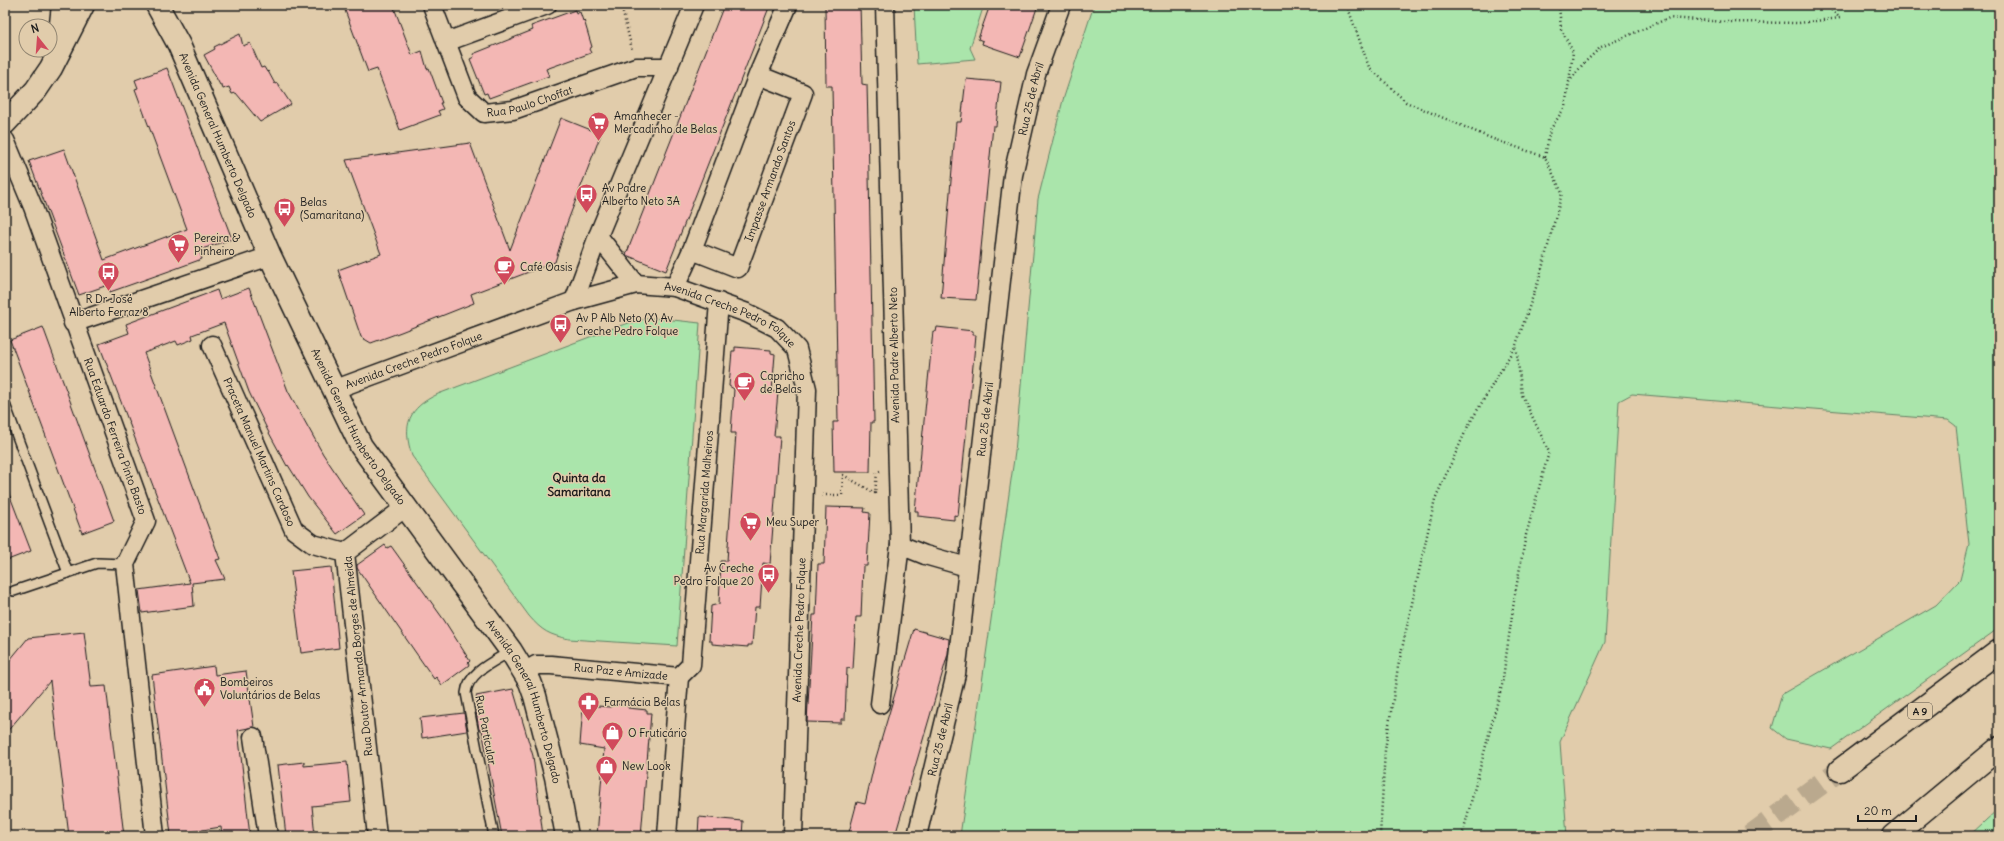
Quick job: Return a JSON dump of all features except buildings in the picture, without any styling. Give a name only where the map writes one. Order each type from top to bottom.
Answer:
[{"type":"main road","points":[[58,51],[62,5]]},
{"type":"main road","points":[[58,51],[83,5]]},
{"type":"main road","name":"Avenida General Humberto Delgado","points":[[157,5],[179,45],[270,256],[361,446],[407,506],[511,651],[524,672],[535,696],[556,777],[567,836]]},
{"type":"main road","points":[[5,123],[36,90],[51,68],[55,58]]},
{"type":"main road","name":"A 9","points":[[1840,770],[1999,651]]},
{"type":"main road","points":[[1892,836],[1999,748]]},
{"type":"street","name":"Rua Paulo Choffat","points":[[432,5],[467,98],[484,113],[513,110],[636,67],[669,67]]},
{"type":"street","points":[[446,42],[547,5]]},
{"type":"street","points":[[574,301],[598,236],[694,5]]},
{"type":"street","points":[[675,287],[692,250],[758,75],[788,5]]},
{"type":"street","name":"Avenida Padre Alberto Neto","points":[[880,704],[900,545],[885,5]]},
{"type":"street","name":"Rua 25 de Abril","points":[[917,836],[956,674],[967,567],[1013,175],[1036,74],[1061,5]]},
{"type":"street","name":"Impasse Armando Santos","points":[[692,250],[738,268],[802,93],[758,75]]},
{"type":"street","name":"Rua Eduardo Ferreira Pinto Basto","points":[[5,140],[33,207],[73,323],[146,521],[125,564]]},
{"type":"street","points":[[598,236],[636,284]]},
{"type":"street","points":[[73,323],[270,256]]},
{"type":"street","name":"Avenida Creche Pedro Folque","points":[[333,390],[574,301],[636,284],[675,287],[748,313],[777,328],[797,349],[807,388],[793,836]]},
{"type":"street","name":"Rua Margarida Malheiros","points":[[679,676],[691,665],[719,302]]},
{"type":"street","name":"Praceta Manuel Martins Cardoso","points":[[212,345],[294,530],[314,544],[345,553]]},
{"type":"street","name":"Rua Doutor Armando Borges de Almeida","points":[[377,836],[345,553],[407,506]]},
{"type":"street","points":[[900,545],[925,555],[967,567]]},
{"type":"street","points":[[125,564],[155,836]]},
{"type":"street","name":"Rua Paz e Amizade","points":[[524,672],[536,666],[558,666],[679,676],[667,836]]},
{"type":"street","points":[[253,737],[268,836]]},
{"type":"lane","points":[[5,404],[68,573]]},
{"type":"lane","points":[[14,591],[97,564],[125,564]]},
{"type":"lane","name":"Rua Particular","points":[[494,836],[466,693],[467,685],[471,678],[511,651]]},
{"type":"path","points":[[621,5],[636,67]]},
{"type":"path","points":[[1346,5],[1369,67],[1406,102],[1493,139],[1545,157]]},
{"type":"path","points":[[1380,836],[1385,750],[1398,667],[1435,499],[1468,426],[1516,345],[1540,276],[1562,193],[1545,157],[1550,130],[1565,107],[1573,52],[1561,28],[1559,5]]},
{"type":"path","points":[[1569,82],[1601,47],[1669,18],[1727,22],[1799,23],[1840,18],[1826,5]]},
{"type":"path","points":[[1462,836],[1502,685],[1514,594],[1526,535],[1549,452],[1522,395],[1516,345]]},
{"type":"path","points":[[803,495],[842,495],[843,475],[875,494],[877,472],[897,469]]},
{"type":"green space","points":[[914,5],[984,5],[970,48],[975,59],[917,64]]},
{"type":"green space","points":[[1094,5],[1999,5],[1999,628],[1831,749],[1786,739],[1772,728],[1782,694],[1936,605],[1960,580],[1969,544],[1956,426],[1948,420],[1632,394],[1619,401],[1605,642],[1560,742],[1567,836],[960,836],[1015,452],[1038,199],[1063,100]]},
{"type":"green space","points":[[655,318],[700,323],[677,646],[569,639],[556,636],[546,632],[529,616],[412,456],[408,435],[410,419],[420,405],[438,394],[619,326],[639,320]]},
{"type":"green space","points":[[1999,808],[1999,836],[1969,836]]},
{"type":"tunnel","points":[[1750,836],[1840,770]]},
{"type":"place","name":"Amanhecer - Mercadinho de Belas","points":[[599,142]]},
{"type":"place","name":"Av Padre Alberto Neto 3A","points":[[587,214]]},
{"type":"place","name":"Belas (Samaritana)","points":[[284,228]]},
{"type":"place","name":"Pereira & Pinheiro","points":[[178,264]]},
{"type":"place","name":"Café Oasis","points":[[504,286]]},
{"type":"place","name":"R Dr José Alberto Ferraz 8","points":[[109,292]]},
{"type":"place","name":"Av P Alb Neto (X) Av Creche Pedro Folque","points":[[560,344]]},
{"type":"place","name":"Capricho de Belas","points":[[744,402]]},
{"type":"place","name":"Meu Super","points":[[750,542]]},
{"type":"place","name":"Av Creche Pedro Folque 20","points":[[769,594]]},
{"type":"place","name":"Bombeiros Voluntários de Belas","points":[[205,708]]},
{"type":"place","name":"Farmácia Belas","points":[[589,722]]},
{"type":"place","name":"O Fruticário","points":[[612,752]]},
{"type":"place","name":"New Look","points":[[607,786]]},
{"type":"district","name":"Quinta da Samaritana","points":[[579,485]]}]
